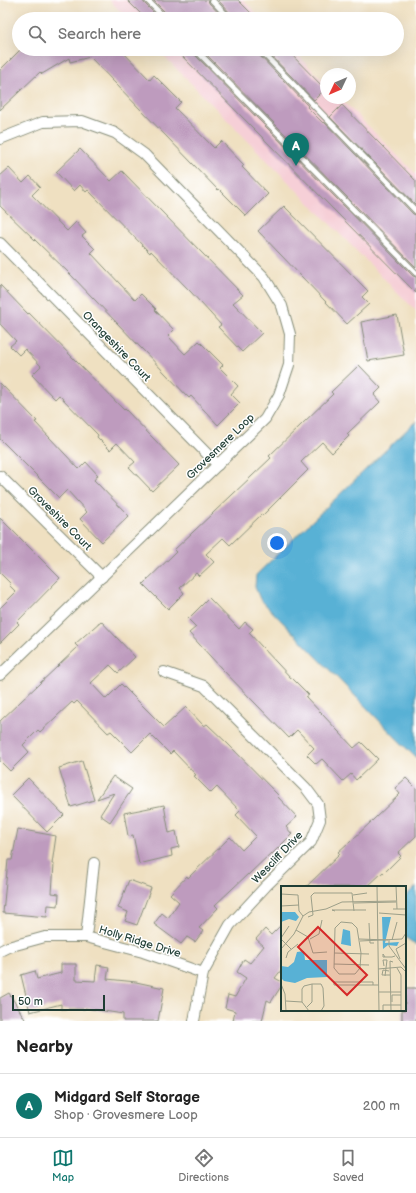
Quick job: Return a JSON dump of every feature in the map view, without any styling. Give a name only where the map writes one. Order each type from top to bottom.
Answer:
[{"type":"street","name":"Grovesmere Loop","points":[[0,139],[43,122],[82,121],[115,133],[144,154],[264,277],[282,306],[290,334],[289,365],[279,395],[265,419],[0,675]]},
{"type":"street","name":"Orangeshire Court","points":[[0,243],[218,465]]},
{"type":"street","name":"Groveshire Court","points":[[0,476],[102,577]]},
{"type":"street","name":"Wescliff Drive","points":[[164,672],[204,686],[306,788],[318,804],[320,820],[311,842],[266,886],[230,925],[203,973],[194,1021]]},
{"type":"street","points":[[86,937],[94,863]]},
{"type":"street","name":"Holly Ridge Drive","points":[[0,951],[8,947],[45,938],[86,937],[143,952],[203,973]]},
{"type":"lane","points":[[147,0],[159,12]]},
{"type":"lane","points":[[212,0],[223,12]]},
{"type":"lane","points":[[202,56],[416,273]]},
{"type":"lane","points":[[266,56],[416,211]]},
{"type":"shaded area","points":[[109,0],[243,0],[255,12],[121,12]]},
{"type":"shaded area","points":[[164,56],[299,56],[320,78],[320,104],[346,104],[416,174],[416,311]]},
{"type":"water","points":[[416,421],[416,758],[260,599],[255,587],[256,575]]},
{"type":"water","points":[[416,886],[416,945],[406,938],[406,896]]},
{"type":"building","points":[[127,0],[143,0],[153,12],[139,12]]},
{"type":"building","points":[[153,0],[208,0],[217,12],[165,12]]},
{"type":"building","points":[[218,0],[238,0],[250,12],[229,12]]},
{"type":"building","points":[[14,56],[127,56],[150,80],[154,75],[181,102],[175,108],[214,148],[221,141],[244,165],[242,167],[268,194],[246,216],[219,189],[218,190],[90,57],[70,62],[69,58],[42,74],[40,72],[0,110],[0,70]]},
{"type":"building","points":[[182,56],[196,56],[413,276],[416,277],[416,293]]},
{"type":"building","points":[[208,56],[260,56],[308,106],[307,107],[323,123],[324,122],[413,214],[416,215],[416,267]]},
{"type":"building","points":[[272,56],[293,56],[320,84],[320,94],[314,100]]},
{"type":"building","points":[[342,105],[416,181],[416,205],[330,117]]},
{"type":"building","points":[[80,149],[111,181],[122,171],[243,295],[233,303],[262,333],[242,352],[218,327],[221,325],[190,291],[88,190],[86,192],[80,185],[74,191],[56,172]]},
{"type":"building","points":[[9,168],[23,183],[30,176],[40,187],[32,195],[67,231],[76,222],[86,233],[82,236],[95,249],[91,253],[135,300],[141,294],[156,309],[155,310],[174,330],[168,336],[185,354],[199,341],[223,365],[220,368],[238,386],[231,394],[240,403],[218,425],[191,396],[189,398],[70,274],[0,206],[0,176]]},
{"type":"building","points":[[284,206],[368,291],[362,297],[369,304],[347,324],[258,231]]},
{"type":"building","points":[[0,285],[179,465],[152,491],[129,467],[135,462],[117,443],[110,450],[97,437],[98,435],[59,395],[55,399],[32,375],[41,366],[25,349],[19,355],[10,346],[16,341],[0,324]]},
{"type":"building","points":[[397,315],[404,355],[368,361],[361,322]]},
{"type":"building","points":[[359,365],[381,388],[374,395],[380,402],[347,434],[349,436],[332,453],[322,442],[301,462],[308,470],[262,516],[261,515],[230,545],[223,538],[206,554],[214,562],[199,576],[196,573],[180,588],[184,593],[168,609],[143,584],[176,552],[174,550],[271,458],[269,456],[333,394],[331,392]]},
{"type":"building","points":[[0,383],[37,421],[35,422],[79,469],[86,462],[98,475],[94,480],[129,516],[102,542],[80,519],[87,512],[67,490],[59,498],[0,439]]},
{"type":"building","points":[[0,518],[60,578],[17,622],[19,624],[0,643],[0,608],[16,592],[9,585],[11,584],[0,573]]},
{"type":"building","points":[[209,598],[239,629],[245,622],[253,629],[249,633],[309,695],[306,697],[354,748],[361,742],[378,759],[356,780],[351,774],[343,781],[322,759],[316,764],[307,755],[314,748],[297,730],[289,738],[189,633],[196,627],[188,619]]},
{"type":"building","points":[[101,621],[135,657],[118,673],[110,665],[91,683],[106,699],[121,684],[164,727],[186,707],[204,726],[207,724],[228,744],[278,795],[277,796],[297,817],[286,827],[292,834],[215,905],[218,908],[199,928],[203,931],[195,942],[187,937],[181,944],[154,924],[162,913],[168,918],[179,902],[170,894],[187,876],[188,878],[230,837],[242,850],[256,836],[236,815],[240,811],[217,787],[211,793],[194,776],[196,775],[173,751],[170,754],[150,734],[132,752],[111,731],[108,733],[77,701],[74,704],[72,702],[40,732],[38,730],[23,745],[29,752],[10,771],[0,761],[0,721],[78,647],[75,644]]},
{"type":"building","points":[[82,761],[94,800],[71,807],[59,768]]},
{"type":"building","points":[[113,776],[132,789],[110,822],[100,815],[114,793],[97,799]]},
{"type":"building","points":[[28,778],[64,815],[47,832],[11,795]]},
{"type":"building","points":[[406,778],[416,788],[416,836],[398,853],[401,856],[368,886],[307,886],[340,854],[338,852],[400,794],[395,788]]},
{"type":"building","points":[[164,805],[169,833],[176,831],[179,847],[171,849],[172,856],[139,864],[133,835],[128,836],[124,813]]},
{"type":"building","points":[[18,829],[56,836],[52,864],[54,864],[52,893],[59,894],[58,906],[48,905],[47,917],[3,913],[8,860],[12,860]]},
{"type":"building","points":[[129,880],[151,888],[137,925],[125,921],[128,912],[118,908]]},
{"type":"building","points":[[281,925],[281,970],[275,978],[281,981],[281,987],[271,1002],[267,1000],[262,1021],[233,1021],[235,1011],[225,1008],[228,995],[235,997],[246,978],[237,972],[244,959],[250,963],[264,946],[256,939],[265,929],[271,935]]},
{"type":"building","points":[[61,964],[76,964],[76,980],[95,981],[97,965],[109,967],[107,979],[136,982],[164,988],[158,1021],[123,1021],[123,1014],[85,1008],[61,1009],[61,1004],[30,1012],[21,975],[35,971],[37,979],[61,973]]},
{"type":"building","points":[[406,988],[416,988],[416,1021],[402,1021],[402,1011],[406,1011]]},
{"type":"building","points":[[9,993],[26,1021],[0,1021],[0,998]]},
{"type":"place","name":"Midgard Self Storage","points":[[296,166]]}]
